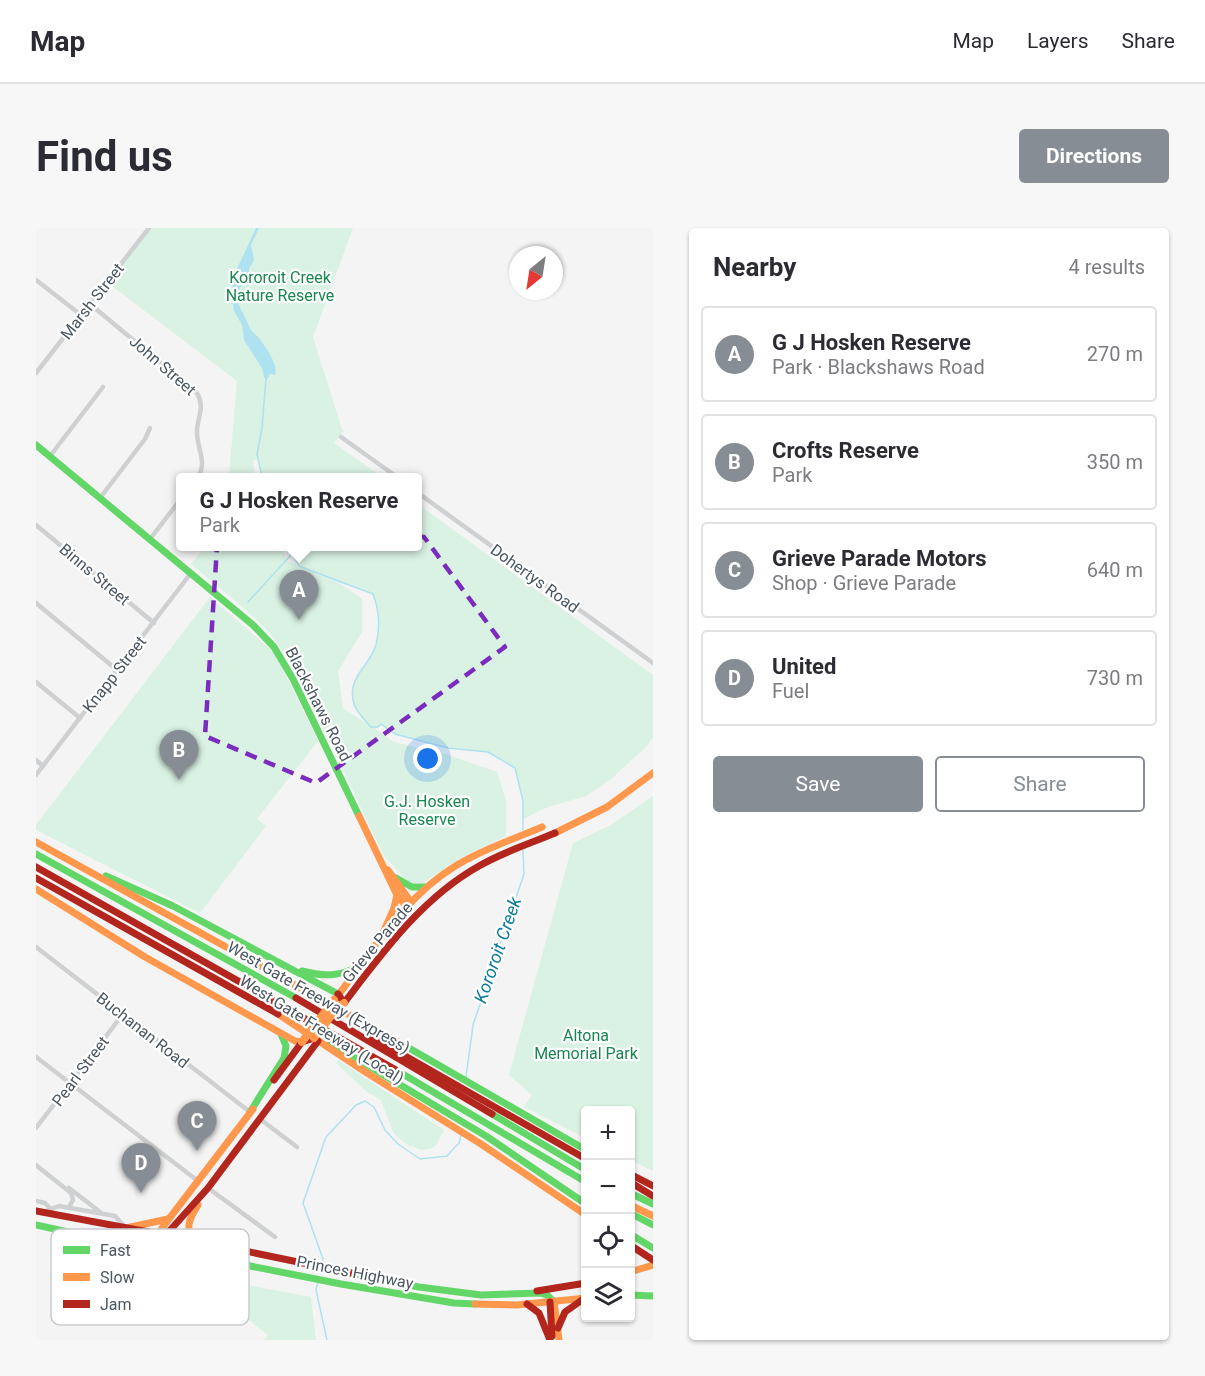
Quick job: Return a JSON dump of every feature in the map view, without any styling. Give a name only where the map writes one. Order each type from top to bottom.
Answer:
[{"type":"main road","name":"Blackshaws Road","points":[[36,445],[253,625],[274,647],[284,663],[397,896],[409,904]]},
{"type":"main road","name":"Grieve Parade","points":[[168,1229],[208,1188],[316,1039],[417,914],[464,875],[502,855],[598,812],[620,799],[653,773]]},
{"type":"main road","name":"Grieve Parade","points":[[165,1229],[170,1218],[302,1042],[409,904],[426,887],[456,865],[502,842],[542,827]]},
{"type":"main road","name":"West Gate Freeway (Local)","points":[[36,842],[444,1078],[527,1117]]},
{"type":"main road","name":"West Gate Freeway (Express)","points":[[36,854],[444,1078],[482,1108],[581,1168]]},
{"type":"main road","name":"Blackshaws Road","points":[[381,861],[394,877],[409,904]]},
{"type":"main road","points":[[75,864],[173,906],[336,997],[342,997],[344,1003]]},
{"type":"main road","name":"West Gate Freeway (Express)","points":[[36,867],[442,1096],[581,1181]]},
{"type":"main road","points":[[394,877],[412,887],[426,887]]},
{"type":"main road","name":"West Gate Freeway (Local)","points":[[36,878],[288,1020],[440,1119],[484,1140],[584,1214]]},
{"type":"main road","points":[[36,889],[145,957],[297,1042],[316,1039]]},
{"type":"main road","points":[[381,939],[397,896]]},
{"type":"main road","points":[[409,904],[417,914]]},
{"type":"main road","points":[[276,962],[305,972],[335,976],[351,971],[363,963]]},
{"type":"main road","points":[[288,1020],[441,1108],[484,1140],[581,1201]]},
{"type":"main road","points":[[260,1119],[250,1112],[284,1058],[286,1046],[280,1032]]},
{"type":"main road","points":[[488,1098],[581,1156]]},
{"type":"main road","points":[[527,1117],[581,1147]]},
{"type":"main road","points":[[527,1117],[581,1151]]},
{"type":"main road","points":[[635,1177],[653,1186]]},
{"type":"main road","points":[[188,1229],[188,1223],[208,1188],[198,1181]]},
{"type":"main road","points":[[635,1186],[653,1196]]},
{"type":"main road","points":[[635,1195],[653,1204]]},
{"type":"main road","points":[[635,1207],[653,1216]]},
{"type":"main road","name":"Princes Highway","points":[[38,1212],[54,1212],[131,1229]]},
{"type":"main road","points":[[632,1214],[653,1225]]},
{"type":"main road","points":[[126,1228],[153,1224],[170,1218]]},
{"type":"main road","name":"Princes Highway","points":[[36,1225],[54,1229]]},
{"type":"main road","points":[[635,1237],[653,1248]]},
{"type":"main road","points":[[635,1249],[653,1262]]},
{"type":"main road","name":"Princes Highway","points":[[249,1252],[419,1287],[481,1295],[519,1294]]},
{"type":"main road","points":[[635,1270],[653,1262]]},
{"type":"main road","name":"Princes Highway","points":[[249,1266],[424,1299],[487,1305],[552,1301]]},
{"type":"main road","points":[[519,1294],[581,1284]]},
{"type":"main road","points":[[551,1340],[552,1301],[560,1294],[581,1289]]},
{"type":"main road","points":[[519,1294],[541,1294],[552,1301],[581,1298]]},
{"type":"main road","points":[[481,1295],[487,1299],[487,1305]]},
{"type":"main road","points":[[635,1295],[653,1296]]},
{"type":"main road","points":[[552,1301],[559,1340]]},
{"type":"main road","points":[[558,1328],[567,1310],[581,1301]]},
{"type":"main road","points":[[527,1304],[540,1314],[551,1340]]},
{"type":"street","name":"Marsh Street","points":[[36,373],[149,228]]},
{"type":"street","points":[[36,280],[81,315]]},
{"type":"street","name":"John Street","points":[[90,304],[197,393],[202,403],[197,429],[203,464],[200,473]]},
{"type":"street","points":[[50,456],[103,387]]},
{"type":"street","points":[[100,498],[145,439],[150,428]]},
{"type":"street","points":[[341,437],[391,473]]},
{"type":"street","name":"Dohertys Road","points":[[422,497],[653,663]]},
{"type":"street","points":[[150,539],[176,505]]},
{"type":"street","name":"Binns Street","points":[[36,525],[154,623]]},
{"type":"street","name":"Knapp Street","points":[[36,775],[191,573]]},
{"type":"street","points":[[36,603],[117,670]]},
{"type":"street","points":[[36,682],[80,718]]},
{"type":"street","points":[[36,760],[43,766]]},
{"type":"street","name":"Buchanan Road","points":[[36,947],[250,1112]]},
{"type":"street","name":"Pearl Street","points":[[36,1128],[123,1014]]},
{"type":"street","points":[[36,1057],[198,1181]]},
{"type":"street","points":[[260,1119],[297,1147]]},
{"type":"street","points":[[36,1165],[103,1214]]},
{"type":"street","points":[[56,1181],[72,1196],[72,1204],[68,1207]]},
{"type":"street","points":[[208,1188],[275,1237]]},
{"type":"street","points":[[36,1201],[45,1203],[54,1212],[58,1206],[118,1218],[126,1228]]},
{"type":"highlighted area","points":[[218,531],[424,537],[505,647],[316,783],[205,736]]},
{"type":"green space","name":"Kororoit Creek Nature Reserve","points":[[151,228],[353,228],[313,337],[344,431],[334,443],[376,473],[261,473],[258,460],[262,457],[253,461],[254,473],[229,473],[237,381],[108,283]]},
{"type":"green space","name":"G.J. Hosken Reserve","points":[[422,507],[653,675],[653,738],[610,780],[586,796],[548,807],[523,819],[523,801],[515,768],[488,752],[448,748],[395,734],[381,724],[373,727],[394,742],[445,754],[497,772],[506,801],[506,836],[462,857],[423,883],[414,883],[404,878],[384,856],[286,655],[268,631],[191,564],[202,551],[283,551],[287,561],[297,565],[290,551],[422,551]],"holes":[[[339,583],[358,587],[372,594],[377,606],[376,645],[355,680],[352,696],[356,710],[367,724],[343,708],[338,671],[362,632],[362,599]]]},
{"type":"green space","points":[[210,597],[275,653],[318,741],[257,819],[266,826],[200,913],[36,830],[36,825]]},
{"type":"green space","name":"Altona Memorial Park","points":[[653,796],[653,1171],[635,1162],[635,1106],[581,1106],[581,1136],[524,1107],[532,1095],[509,1075],[573,843],[611,825]]},
{"type":"green space","points":[[338,1060],[444,1130],[437,1144],[432,1148],[421,1150],[399,1139],[393,1132],[381,1100],[367,1092],[336,1063]]},
{"type":"green space","points":[[249,1285],[311,1297],[316,1340],[263,1340],[268,1335],[249,1320]]},
{"type":"water","points":[[256,228],[259,228],[251,245],[254,260],[236,295],[250,327],[264,345],[275,366],[275,375],[270,374],[267,380],[244,340],[242,325],[234,311],[231,294],[235,273]]},
{"type":"waterway","name":"Kororoit Creek","points":[[261,473],[257,454],[262,428],[266,378]]},
{"type":"waterway","name":"Kororoit Creek","points":[[291,551],[299,566],[373,594],[378,619],[376,645],[356,680],[352,695],[361,716],[371,727],[378,727],[381,724],[395,734],[448,748],[488,752],[515,768],[523,801],[523,830]]},
{"type":"waterway","points":[[248,602],[291,555]]},
{"type":"waterway","name":"Kororoit Creek","points":[[466,1077],[473,1025],[524,874],[523,850]]},
{"type":"waterway","name":"Kororoit Creek","points":[[322,1263],[323,1259],[303,1203],[326,1137],[356,1105],[365,1101],[374,1107],[385,1130],[398,1144],[420,1159],[447,1156],[459,1143],[461,1135]]},
{"type":"waterway","name":"Kororoit Creek","points":[[318,1282],[316,1290],[327,1340]]},
{"type":"traffic: fast","points":[[36,445],[253,625],[274,647],[293,679],[359,816]]},
{"type":"traffic: fast","points":[[36,854],[296,998]]},
{"type":"traffic: fast","points":[[106,876],[173,906],[338,994]]},
{"type":"traffic: fast","points":[[396,878],[412,887],[426,887]]},
{"type":"traffic: fast","points":[[302,971],[334,974],[356,968],[363,963]]},
{"type":"traffic: fast","points":[[250,1112],[284,1058],[286,1046],[281,1034]]},
{"type":"traffic: fast","points":[[330,1043],[486,1136],[581,1201]]},
{"type":"traffic: fast","points":[[402,1044],[581,1147]]},
{"type":"traffic: fast","points":[[396,1070],[581,1179]]},
{"type":"traffic: fast","points":[[492,1114],[581,1167]]},
{"type":"traffic: fast","points":[[635,1195],[653,1204]]},
{"type":"traffic: fast","points":[[632,1214],[653,1225]]},
{"type":"traffic: fast","points":[[36,1225],[54,1229]]},
{"type":"traffic: fast","points":[[635,1237],[653,1248]]},
{"type":"traffic: fast","points":[[249,1266],[341,1284],[454,1303],[475,1304]]},
{"type":"traffic: fast","points":[[351,1273],[419,1287],[481,1295],[540,1293],[547,1295],[554,1302]]},
{"type":"traffic: fast","points":[[635,1295],[653,1296]]},
{"type":"traffic: slow","points":[[555,833],[607,807],[653,773]]},
{"type":"traffic: slow","points":[[359,816],[397,895],[406,906]]},
{"type":"traffic: slow","points":[[336,998],[376,943],[421,892],[457,865],[477,854],[542,827]]},
{"type":"traffic: slow","points":[[36,842],[402,1044]]},
{"type":"traffic: slow","points":[[388,870],[411,902]]},
{"type":"traffic: slow","points":[[36,889],[145,957],[295,1041],[302,1042]]},
{"type":"traffic: slow","points":[[382,935],[397,895]]},
{"type":"traffic: slow","points":[[302,1042],[334,1000]]},
{"type":"traffic: slow","points":[[314,1038],[338,1007],[344,1003]]},
{"type":"traffic: slow","points":[[278,1014],[481,1144],[585,1214]]},
{"type":"traffic: slow","points":[[162,1229],[253,1109]]},
{"type":"traffic: slow","points":[[189,1229],[190,1219],[198,1205]]},
{"type":"traffic: slow","points":[[635,1207],[653,1216]]},
{"type":"traffic: slow","points":[[126,1228],[168,1219]]},
{"type":"traffic: slow","points":[[635,1270],[653,1265]]},
{"type":"traffic: slow","points":[[475,1304],[517,1305],[581,1299]]},
{"type":"traffic: slow","points":[[554,1302],[559,1340]]},
{"type":"traffic: jam","points":[[338,994],[344,1003],[405,927],[458,879],[497,856],[555,833]]},
{"type":"traffic: jam","points":[[36,867],[396,1070]]},
{"type":"traffic: jam","points":[[36,878],[278,1014]]},
{"type":"traffic: jam","points":[[296,998],[492,1114]]},
{"type":"traffic: jam","points":[[372,1037],[581,1156]]},
{"type":"traffic: jam","points":[[274,1080],[302,1042],[314,1038]]},
{"type":"traffic: jam","points":[[171,1229],[208,1188],[318,1041]]},
{"type":"traffic: jam","points":[[635,1177],[653,1186]]},
{"type":"traffic: jam","points":[[635,1185],[653,1196]]},
{"type":"traffic: jam","points":[[36,1211],[133,1229]]},
{"type":"traffic: jam","points":[[635,1248],[653,1260]]},
{"type":"traffic: jam","points":[[249,1252],[351,1273]]},
{"type":"traffic: jam","points":[[537,1291],[581,1284]]},
{"type":"traffic: jam","points":[[558,1328],[565,1312],[581,1301]]},
{"type":"traffic: jam","points":[[550,1302],[552,1336]]},
{"type":"traffic: jam","points":[[527,1304],[539,1313],[550,1340]]},
{"type":"place","name":"G J Hosken Reserve","points":[[299,620]]},
{"type":"place","name":"Crofts Reserve","points":[[179,780]]},
{"type":"place","name":"Grieve Parade Motors","points":[[197,1151]]},
{"type":"place","name":"United","points":[[141,1193]]}]
